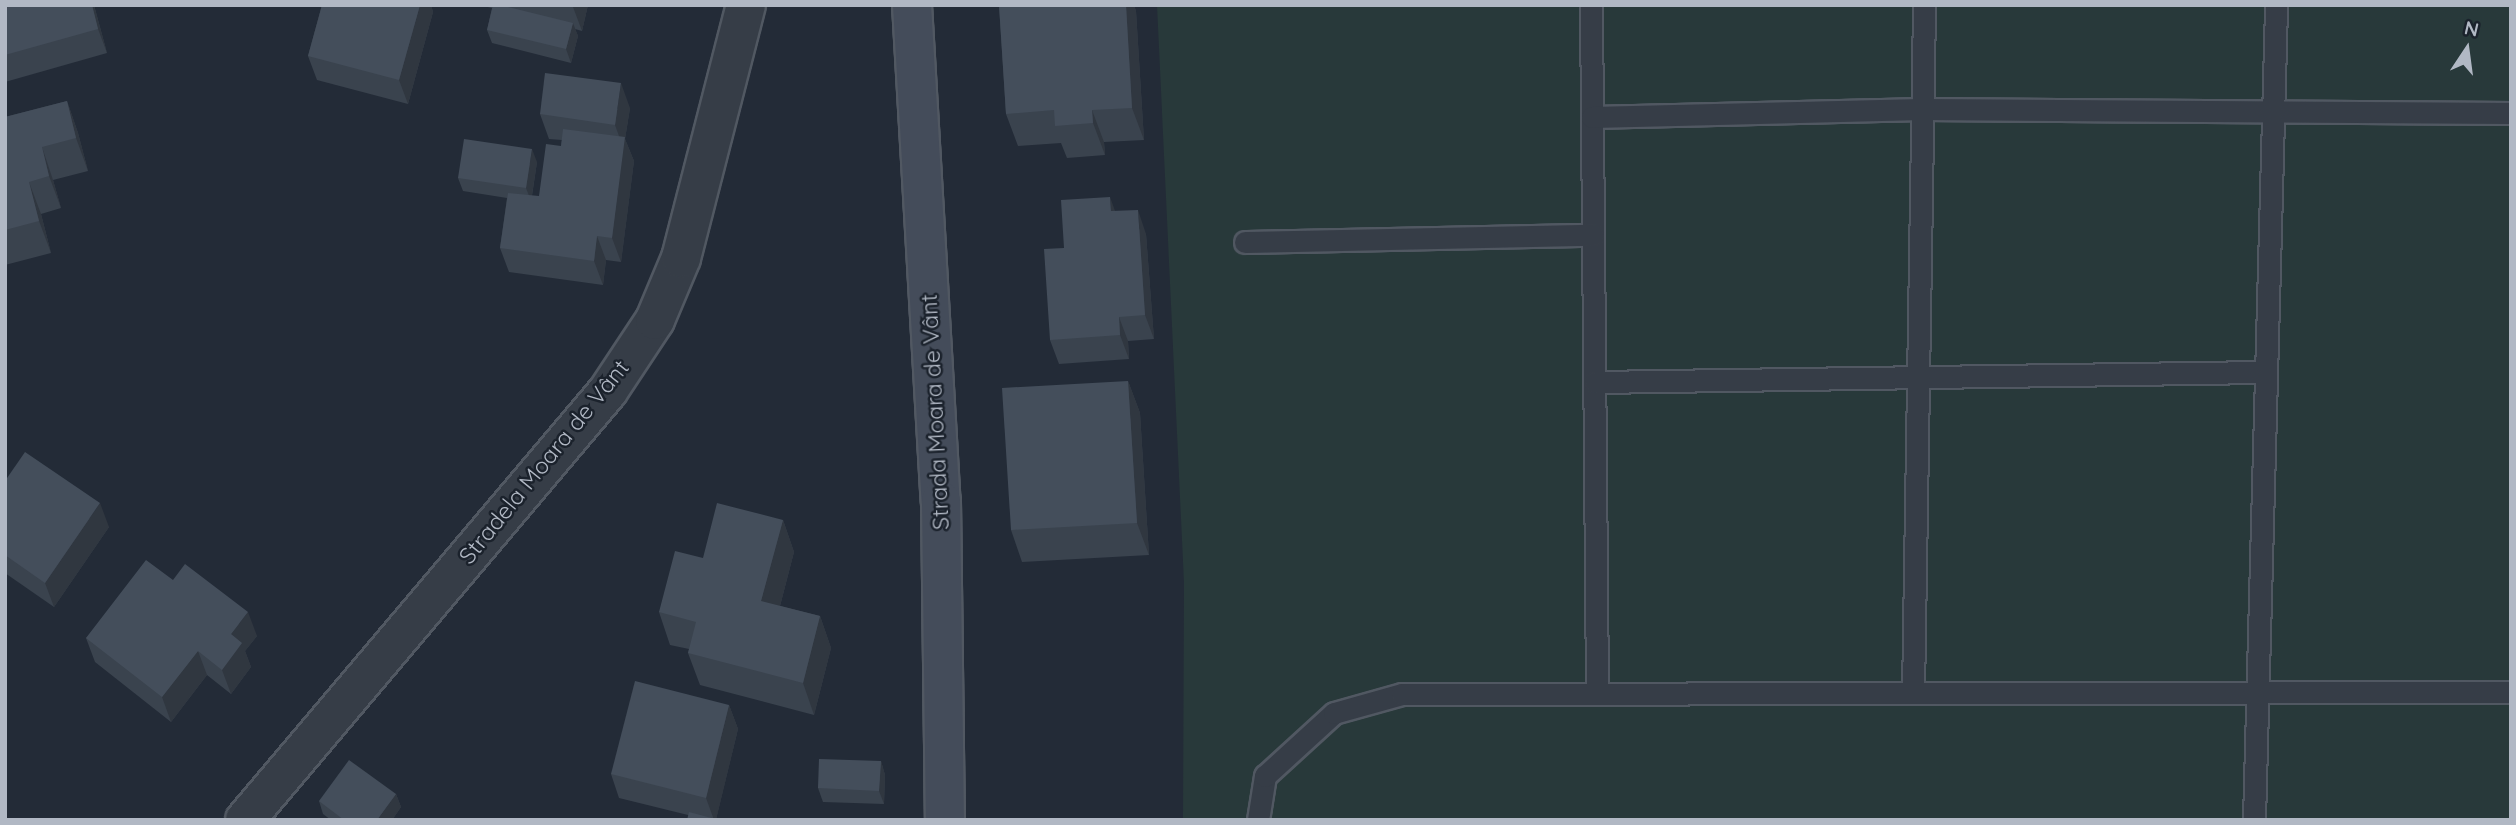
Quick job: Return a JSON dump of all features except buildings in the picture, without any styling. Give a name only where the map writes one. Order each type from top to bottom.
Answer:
[{"type":"main road","name":"Strada Moara de Vânt","points":[[912,5],[941,501],[945,820]]},
{"type":"street","name":"Stradela Moara de Vânt","points":[[245,820],[608,391],[655,320],[681,258],[746,5]]},
{"type":"lane","points":[[1591,5],[1597,694]]},
{"type":"lane","points":[[1913,693],[1924,5]]},
{"type":"lane","points":[[2254,820],[2276,5]]},
{"type":"lane","points":[[1592,117],[1922,109],[2273,108],[2511,113]]},
{"type":"lane","points":[[1245,242],[1593,235]]},
{"type":"lane","points":[[1595,382],[2266,372]]},
{"type":"lane","points":[[1258,820],[1265,776],[1334,713],[1402,694],[2511,692]]},
{"type":"shaded area","points":[[1157,5],[2511,5],[2511,820],[1183,820],[1184,583]]}]
